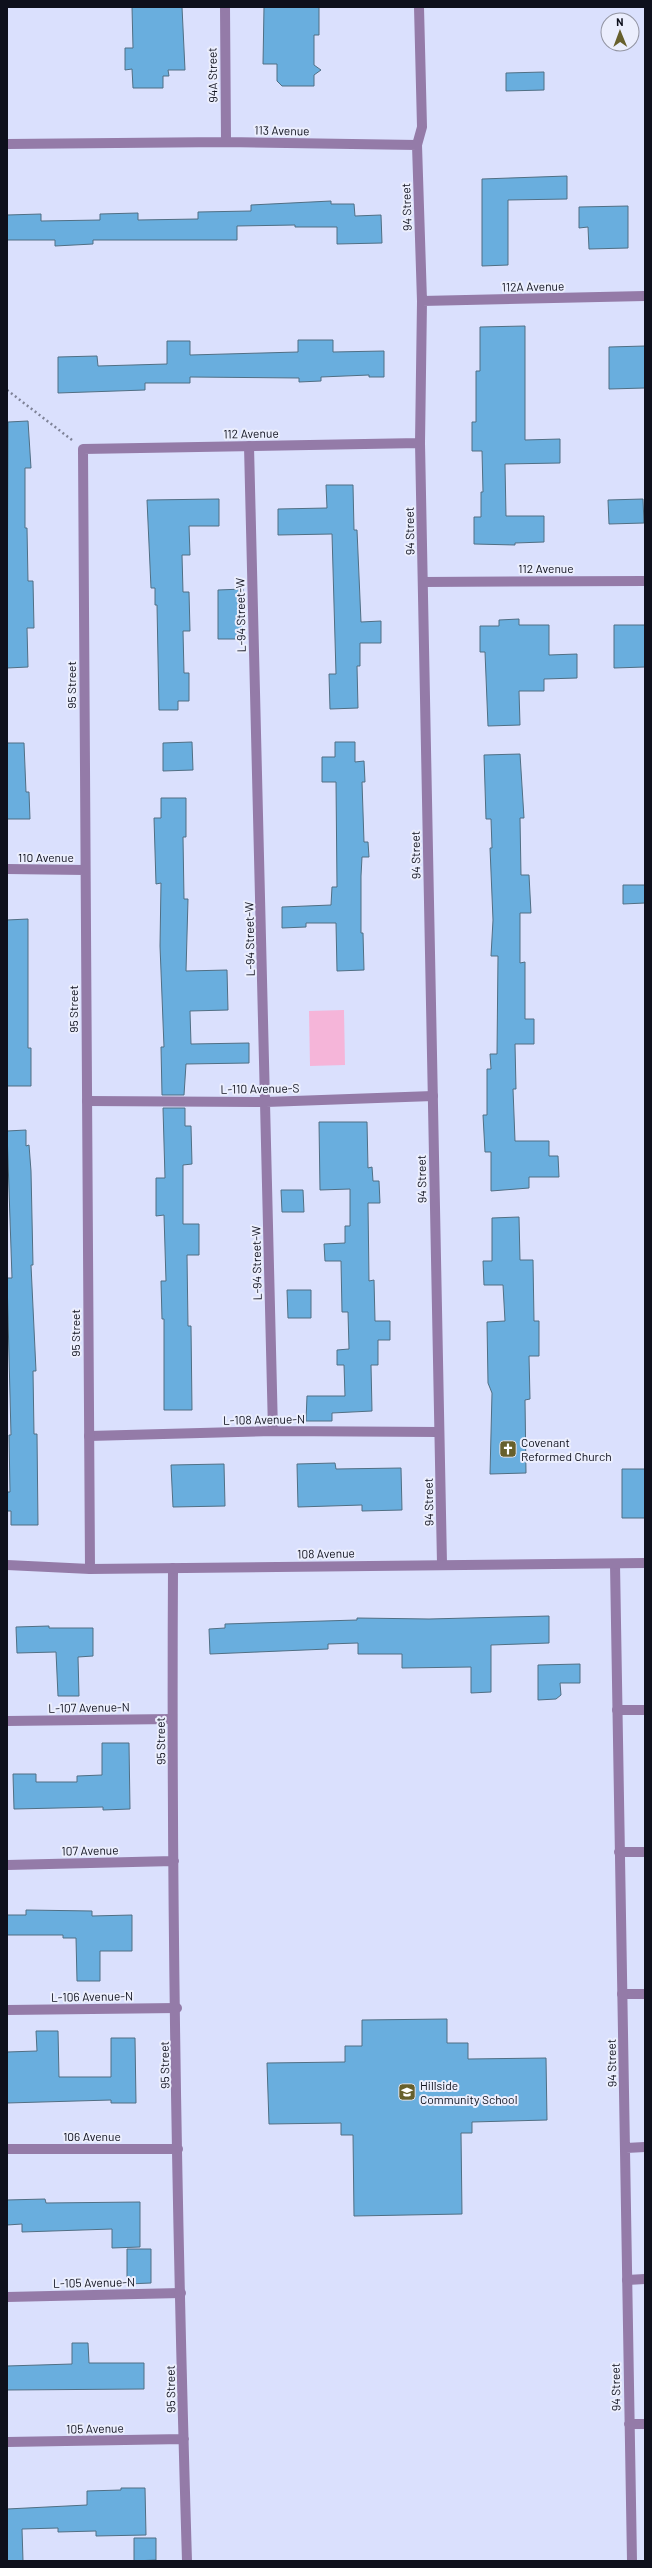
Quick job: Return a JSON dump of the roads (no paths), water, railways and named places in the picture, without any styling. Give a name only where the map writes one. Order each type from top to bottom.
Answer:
[{"type":"street","name":"94A Street","points":[[225,7],[226,142]]},
{"type":"street","points":[[417,145],[422,127],[419,7]]},
{"type":"street","name":"113 Avenue","points":[[7,144],[226,142],[417,145]]},
{"type":"street","name":"94 Street","points":[[417,145],[422,301],[420,442],[442,1564]]},
{"type":"street","name":"112A Avenue","points":[[422,301],[645,296]]},
{"type":"street","name":"112 Avenue","points":[[83,449],[420,442]]},
{"type":"street","name":"L-94 Street-W","points":[[249,446],[266,1102],[272,1431]]},
{"type":"street","name":"95 Street","points":[[83,449],[90,1569]]},
{"type":"street","name":"112 Avenue","points":[[423,582],[645,581]]},
{"type":"street","name":"110 Avenue","points":[[7,869],[85,870]]},
{"type":"street","name":"L-110 Avenue-S","points":[[87,1101],[266,1102],[433,1096]]},
{"type":"street","name":"L-108 Avenue-N","points":[[89,1436],[272,1431],[439,1432]]},
{"type":"street","name":"108 Avenue","points":[[7,1565],[90,1569],[442,1564],[645,1564]]},
{"type":"street","name":"94 Street","points":[[615,1564],[632,2561]]},
{"type":"street","name":"95 Street","points":[[173,1568],[172,1718],[176,2008],[187,2561]]},
{"type":"street","points":[[617,1710],[645,1710]]},
{"type":"street","name":"L-107 Avenue-N","points":[[7,1721],[172,1718]]},
{"type":"street","points":[[619,1852],[645,1852]]},
{"type":"street","name":"107 Avenue","points":[[7,1865],[174,1861]]},
{"type":"street","points":[[622,1994],[645,1994]]},
{"type":"street","name":"L-106 Avenue-N","points":[[7,2010],[176,2008]]},
{"type":"street","points":[[626,2148],[645,2147]]},
{"type":"street","name":"106 Avenue","points":[[7,2149],[178,2149]]},
{"type":"street","points":[[627,2280],[645,2280]]},
{"type":"street","name":"L-105 Avenue-N","points":[[7,2297],[181,2293]]},
{"type":"street","points":[[629,2424],[645,2424]]},
{"type":"street","name":"105 Avenue","points":[[7,2442],[184,2439]]},
{"type":"place","name":"Covenant Reformed Church","points":[[508,1449]]},
{"type":"place","name":"Hillside Community School","points":[[407,2092]]}]
